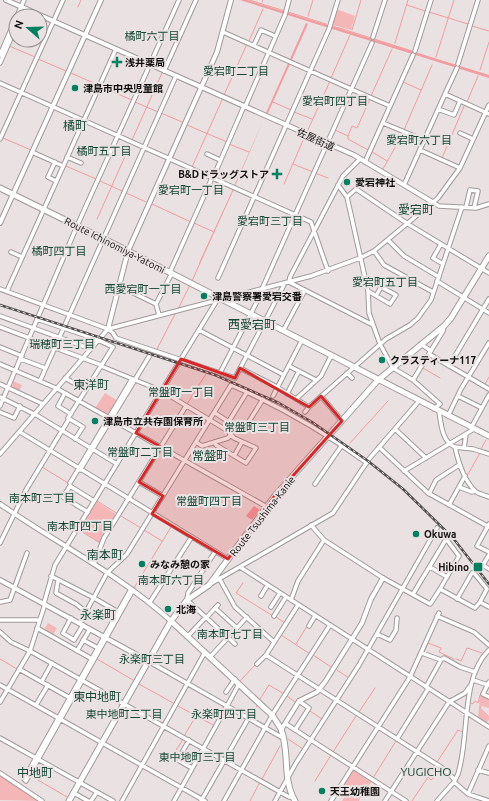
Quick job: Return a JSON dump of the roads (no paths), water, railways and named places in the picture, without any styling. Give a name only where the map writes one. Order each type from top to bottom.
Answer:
[{"type":"main road","name":"Route Ichinomiya-Yatomi","points":[[0,188],[128,251],[489,436]]},
{"type":"main road","name":"Route Tsushima-Kanie","points":[[69,801],[171,621],[187,600],[209,585],[266,507],[378,380],[444,326],[489,256]]},
{"type":"main road","points":[[171,621],[273,716],[281,730],[288,778],[294,799]]},
{"type":"street","name":"佐屋街道","points":[[6,0],[327,143],[360,159],[434,203]]},
{"type":"street","points":[[23,7],[24,0]]},
{"type":"street","points":[[0,139],[63,0]]},
{"type":"street","points":[[0,223],[101,0]]},
{"type":"street","points":[[0,406],[2,398],[8,388],[38,320],[77,226],[179,0]]},
{"type":"street","points":[[164,71],[196,0]]},
{"type":"street","points":[[0,454],[108,329],[128,251],[217,52],[231,0]]},
{"type":"street","points":[[159,315],[156,304],[245,107],[285,13],[289,0]]},
{"type":"street","points":[[218,278],[329,29],[338,0]]},
{"type":"street","points":[[373,37],[385,0]]},
{"type":"street","points":[[365,162],[414,53],[431,0]]},
{"type":"street","points":[[404,185],[458,66],[478,0]]},
{"type":"street","points":[[254,45],[261,30],[275,36]]},
{"type":"street","points":[[223,32],[269,51],[390,106]]},
{"type":"street","points":[[0,55],[8,37]]},
{"type":"street","points":[[220,373],[263,288],[372,43]]},
{"type":"street","points":[[0,63],[8,45]]},
{"type":"street","points":[[7,291],[116,49]]},
{"type":"street","points":[[40,381],[176,76]]},
{"type":"street","points":[[0,83],[311,222],[328,270]]},
{"type":"street","points":[[445,94],[487,113]]},
{"type":"street","points":[[438,109],[454,115],[460,101]]},
{"type":"street","points":[[108,329],[328,270],[374,251],[434,203],[460,168],[489,106]]},
{"type":"street","points":[[383,122],[424,140]]},
{"type":"street","points":[[460,133],[473,139]]},
{"type":"street","points":[[420,150],[460,168]]},
{"type":"street","points":[[32,152],[63,166]]},
{"type":"street","points":[[207,154],[220,160]]},
{"type":"street","points":[[67,157],[81,163]]},
{"type":"street","points":[[0,289],[44,304],[108,329],[116,338],[235,378],[343,176],[360,159]]},
{"type":"street","points":[[55,162],[48,177],[56,181]]},
{"type":"street","points":[[338,185],[347,197],[368,291],[369,308],[373,325],[380,344],[392,368],[413,380],[440,404],[436,410],[443,434],[450,444],[455,447],[489,454]]},
{"type":"street","points":[[347,197],[356,189],[408,224],[489,273]]},
{"type":"street","points":[[305,412],[380,344],[418,318],[430,300],[470,190],[478,190],[474,208]]},
{"type":"street","points":[[434,203],[439,206],[474,208],[489,204]]},
{"type":"street","points":[[388,240],[404,256],[489,313]]},
{"type":"street","points":[[441,244],[433,258],[443,264]]},
{"type":"street","points":[[374,251],[384,265],[433,292]]},
{"type":"street","points":[[11,252],[22,257]]},
{"type":"street","points":[[287,282],[373,325]]},
{"type":"street","points":[[119,286],[156,304]]},
{"type":"street","points":[[368,291],[377,294],[390,304],[396,295],[381,287],[377,294]]},
{"type":"street","points":[[284,331],[305,290]]},
{"type":"street","points":[[0,702],[30,650],[54,565],[199,330],[220,299]]},
{"type":"street","points":[[449,366],[489,300]]},
{"type":"street","points":[[364,305],[369,308]]},
{"type":"street","points":[[0,316],[90,349]]},
{"type":"street","points":[[0,542],[26,490],[113,346],[38,320]]},
{"type":"street","points":[[413,380],[443,332],[444,326]]},
{"type":"street","points":[[0,327],[82,358],[162,391],[210,420],[242,442],[256,448],[246,463],[216,445],[214,442]]},
{"type":"street","points":[[199,330],[284,375]]},
{"type":"street","points":[[274,396],[302,340]]},
{"type":"street","points":[[448,416],[468,377],[489,343]]},
{"type":"street","points":[[421,344],[430,353],[449,366],[489,389]]},
{"type":"street","points":[[0,347],[45,368]]},
{"type":"street","points":[[70,483],[150,355]]},
{"type":"street","points":[[296,399],[322,376],[331,356]]},
{"type":"street","points":[[0,364],[56,388],[266,507]]},
{"type":"street","points":[[289,366],[316,380]]},
{"type":"street","points":[[240,368],[309,407]]},
{"type":"street","points":[[288,394],[299,372]]},
{"type":"street","points":[[347,373],[352,378]]},
{"type":"street","points":[[66,378],[86,390]]},
{"type":"street","points":[[0,384],[43,404]]},
{"type":"street","points":[[71,618],[63,633],[74,640],[86,612],[107,573],[127,554],[231,385],[263,399],[329,436],[367,463]]},
{"type":"street","points":[[228,421],[247,392]]},
{"type":"street","points":[[65,393],[58,406],[71,414]]},
{"type":"street","points":[[321,396],[342,421]]},
{"type":"street","points":[[458,396],[482,408]]},
{"type":"street","points":[[404,471],[473,429],[489,396]]},
{"type":"street","points":[[2,398],[20,406],[62,430],[117,464]]},
{"type":"street","points":[[215,413],[243,431],[263,399]]},
{"type":"street","points":[[209,585],[332,513],[379,447],[419,401]]},
{"type":"street","points":[[0,412],[14,418],[20,406]]},
{"type":"street","points":[[94,564],[104,538],[186,406]]},
{"type":"street","points":[[69,419],[82,427],[76,439]]},
{"type":"street","points":[[395,429],[426,458]]},
{"type":"street","points":[[20,432],[191,538],[228,559]]},
{"type":"street","points":[[196,442],[202,446],[228,438],[231,434]]},
{"type":"street","points":[[464,448],[466,434]]},
{"type":"street","points":[[234,456],[242,442]]},
{"type":"street","points":[[315,484],[342,445]]},
{"type":"street","points":[[379,447],[429,494],[489,526],[477,546],[489,553],[483,565],[489,569]]},
{"type":"street","points":[[455,447],[459,465],[475,491]]},
{"type":"street","points":[[429,494],[436,480],[459,465]]},
{"type":"street","points":[[449,505],[465,476]]},
{"type":"street","points":[[139,482],[163,496]]},
{"type":"street","points":[[88,512],[63,497],[70,486],[94,501]]},
{"type":"street","points":[[459,487],[472,492],[475,491],[489,497]]},
{"type":"street","points":[[0,504],[150,602],[171,621]]},
{"type":"street","points":[[311,525],[324,540],[383,578],[404,588],[413,594],[432,604],[459,556],[447,540],[413,594]]},
{"type":"street","points":[[275,801],[368,650],[437,528]]},
{"type":"street","points":[[150,602],[191,538]]},
{"type":"street","points":[[291,600],[298,582],[324,540]]},
{"type":"street","points":[[215,552],[188,593],[187,600],[235,644]]},
{"type":"street","points":[[0,602],[10,600],[13,587],[27,553]]},
{"type":"street","points":[[430,566],[447,577]]},
{"type":"street","points":[[240,567],[267,586],[489,727]]},
{"type":"street","points":[[440,589],[457,599],[476,608],[486,588],[474,573],[472,573],[457,599]]},
{"type":"street","points":[[51,576],[118,612]]},
{"type":"street","points":[[219,578],[235,607],[274,642]]},
{"type":"street","points":[[281,730],[299,702],[320,689],[364,620],[371,599],[383,578]]},
{"type":"street","points":[[0,580],[71,618],[283,738]]},
{"type":"street","points":[[58,580],[56,593],[76,604],[86,612]]},
{"type":"street","points":[[261,596],[267,586]]},
{"type":"street","points":[[25,780],[82,680],[118,612],[132,590]]},
{"type":"street","points":[[60,719],[70,698],[82,680],[98,648],[132,590]]},
{"type":"street","points":[[271,607],[280,593]]},
{"type":"street","points":[[274,616],[286,597]]},
{"type":"street","points":[[480,602],[489,607]]},
{"type":"street","points":[[257,664],[266,655],[298,605]]},
{"type":"street","points":[[188,636],[217,606],[237,628]]},
{"type":"street","points":[[331,801],[410,677],[422,653],[438,614],[469,630],[489,644]]},
{"type":"street","points":[[309,626],[315,616]]},
{"type":"street","points":[[210,657],[247,617]]},
{"type":"street","points":[[376,634],[390,640],[396,630],[397,618]]},
{"type":"street","points":[[0,620],[39,620]]},
{"type":"street","points":[[224,801],[265,728],[330,625]]},
{"type":"street","points":[[37,628],[92,659]]},
{"type":"street","points":[[77,651],[90,629]]},
{"type":"street","points":[[0,632],[11,642],[30,650],[52,664],[294,799]]},
{"type":"street","points":[[83,640],[98,648]]},
{"type":"street","points":[[440,800],[455,781],[460,766],[471,685],[475,672],[484,655],[489,650]]},
{"type":"street","points":[[122,801],[205,652]]},
{"type":"street","points":[[422,653],[441,660],[444,658],[460,667],[475,672]]},
{"type":"street","points":[[266,655],[444,769],[468,794],[475,799],[488,801]]},
{"type":"street","points":[[396,738],[427,688],[441,660]]},
{"type":"street","points":[[42,681],[52,664]]},
{"type":"street","points":[[19,669],[70,698]]},
{"type":"street","points":[[226,692],[235,679]]},
{"type":"street","points":[[473,680],[488,684],[483,694],[489,697]]},
{"type":"street","points":[[174,801],[240,684]]},
{"type":"street","points":[[0,685],[203,800],[248,718]]},
{"type":"street","points":[[36,705],[48,685]]},
{"type":"street","points":[[385,801],[448,702],[465,693],[471,685]]},
{"type":"street","points":[[295,730],[309,708],[299,702]]},
{"type":"street","points":[[286,724],[406,801]]},
{"type":"street","points":[[0,738],[113,801]]},
{"type":"street","points":[[189,740],[178,760],[192,768]]},
{"type":"street","points":[[468,794],[489,746]]},
{"type":"street","points":[[478,770],[489,773]]},
{"type":"street","points":[[0,773],[42,801]]},
{"type":"street","points":[[74,792],[88,801]]},
{"type":"street","points":[[91,801],[97,792]]},
{"type":"waterway","points":[[78,7],[81,0]]},
{"type":"waterway","points":[[249,0],[285,11]]},
{"type":"waterway","points":[[308,16],[313,0]]},
{"type":"waterway","points":[[352,30],[361,0]]},
{"type":"waterway","points":[[395,43],[408,0]]},
{"type":"waterway","points":[[436,57],[454,0]]},
{"type":"waterway","points":[[407,5],[425,11]]},
{"type":"waterway","points":[[249,41],[263,9]]},
{"type":"waterway","points":[[288,12],[326,24]]},
{"type":"waterway","points":[[429,12],[468,24]]},
{"type":"waterway","points":[[333,26],[412,51]]},
{"type":"waterway","points":[[472,26],[489,31]]},
{"type":"waterway","points":[[331,78],[350,35]]},
{"type":"waterway","points":[[480,70],[489,42]]},
{"type":"waterway","points":[[224,95],[247,44]]},
{"type":"waterway","points":[[14,48],[35,57]]},
{"type":"waterway","points":[[371,96],[392,49]]},
{"type":"waterway","points":[[38,59],[66,71]]},
{"type":"waterway","points":[[404,130],[432,65]]},
{"type":"waterway","points":[[71,73],[98,85]]},
{"type":"waterway","points":[[132,140],[162,73]]},
{"type":"waterway","points":[[467,102],[478,76]]},
{"type":"waterway","points":[[307,132],[330,81]]},
{"type":"waterway","points":[[403,82],[421,90]]},
{"type":"waterway","points":[[101,87],[132,100]]},
{"type":"waterway","points":[[348,136],[352,126],[357,128],[370,99]]},
{"type":"waterway","points":[[192,167],[222,100]]},
{"type":"waterway","points":[[135,102],[158,112]]},
{"type":"waterway","points":[[273,102],[291,110]]},
{"type":"waterway","points":[[442,158],[465,104]]},
{"type":"waterway","points":[[294,112],[312,119]]},
{"type":"waterway","points":[[161,113],[182,122]]},
{"type":"waterway","points":[[187,125],[227,142]]},
{"type":"waterway","points":[[335,130],[348,136],[348,139],[368,150]]},
{"type":"waterway","points":[[383,169],[403,133]]},
{"type":"waterway","points":[[284,184],[305,136]]},
{"type":"waterway","points":[[3,138],[31,150]]},
{"type":"waterway","points":[[97,219],[131,143]]},
{"type":"waterway","points":[[229,144],[249,152]]},
{"type":"waterway","points":[[372,152],[387,161]]},
{"type":"waterway","points":[[293,164],[313,172]]},
{"type":"waterway","points":[[66,166],[96,179]]},
{"type":"waterway","points":[[315,173],[328,178]]},
{"type":"waterway","points":[[100,181],[122,191]]},
{"type":"waterway","points":[[126,193],[146,202]]},
{"type":"waterway","points":[[152,204],[191,222]]},
{"type":"waterway","points":[[194,223],[214,232]]},
{"type":"waterway","points":[[192,281],[200,263]]},
{"type":"waterway","points":[[178,309],[190,285]]},
{"type":"waterway","points":[[157,349],[175,314]]},
{"type":"waterway","points":[[410,360],[419,365]]},
{"type":"waterway","points":[[423,368],[440,378]]},
{"type":"waterway","points":[[187,404],[206,374]]},
{"type":"waterway","points":[[485,384],[489,377]]},
{"type":"waterway","points":[[350,443],[388,401]]},
{"type":"waterway","points":[[481,449],[486,440]]},
{"type":"waterway","points":[[467,476],[480,453]]},
{"type":"waterway","points":[[42,467],[68,483]]},
{"type":"waterway","points":[[97,501],[118,514]]},
{"type":"waterway","points":[[121,516],[141,528]]},
{"type":"waterway","points":[[134,588],[171,527]]},
{"type":"waterway","points":[[79,530],[100,543]]},
{"type":"waterway","points":[[144,530],[162,541]]},
{"type":"waterway","points":[[243,583],[236,593],[273,616]]},
{"type":"waterway","points":[[276,617],[285,623]]},
{"type":"waterway","points":[[296,644],[307,626]]},
{"type":"waterway","points":[[281,635],[310,654]]},
{"type":"waterway","points":[[424,652],[428,643],[441,648],[439,652],[454,659]]},
{"type":"waterway","points":[[456,659],[461,661],[467,648],[482,653]]},
{"type":"waterway","points":[[313,655],[331,667]]},
{"type":"waterway","points":[[413,675],[422,656]]},
{"type":"waterway","points":[[0,659],[17,669]]},
{"type":"waterway","points":[[97,659],[133,680]]},
{"type":"waterway","points":[[240,681],[255,665]]},
{"type":"waterway","points":[[337,670],[349,678]]},
{"type":"waterway","points":[[139,684],[175,704]]},
{"type":"waterway","points":[[260,699],[269,685],[284,694]]},
{"type":"waterway","points":[[359,712],[375,688]]},
{"type":"waterway","points":[[471,703],[473,704],[475,701],[478,703],[482,693]]},
{"type":"waterway","points":[[287,696],[295,702]]},
{"type":"waterway","points":[[250,717],[258,704]]},
{"type":"waterway","points":[[301,705],[307,709]]},
{"type":"waterway","points":[[178,706],[213,725]]},
{"type":"waterway","points":[[310,711],[322,719]]},
{"type":"waterway","points":[[184,736],[196,716]]},
{"type":"waterway","points":[[333,752],[356,716]]},
{"type":"waterway","points":[[437,762],[458,730],[463,732]]},
{"type":"waterway","points":[[172,757],[183,739]]},
{"type":"waterway","points":[[288,739],[303,749]]},
{"type":"waterway","points":[[373,778],[396,741]]},
{"type":"waterway","points":[[262,779],[280,746]]},
{"type":"waterway","points":[[315,781],[331,755]]},
{"type":"waterway","points":[[412,801],[428,777],[431,780],[442,771]]},
{"type":"waterway","points":[[31,776],[67,797]]},
{"type":"waterway","points":[[358,801],[371,781]]},
{"type":"waterway","points":[[250,801],[260,782]]},
{"type":"railway","points":[[0,305],[215,375],[279,403],[312,422],[368,461],[403,489],[453,538],[489,584]]},
{"type":"place","name":"浅井薬局","points":[[117,62]]},
{"type":"place","name":"津島市中央児童館","points":[[75,88]]},
{"type":"place","name":"B&Dドラッグストア","points":[[277,174]]},
{"type":"place","name":"愛宕神社","points":[[347,182]]},
{"type":"place","name":"津島警察署愛宕交番","points":[[204,296]]},
{"type":"place","name":"クラスティーナ117","points":[[382,360]]},
{"type":"place","name":"津島市立共存園保育所","points":[[95,421]]},
{"type":"place","name":"Okuwa","points":[[416,534]]},
{"type":"place","name":"みなみ憩の家","points":[[142,564]]},
{"type":"place","name":"Hibino","points":[[478,567]]},
{"type":"place","name":"北海","points":[[168,609]]},
{"type":"place","name":"天王幼稚園","points":[[322,791]]},
{"type":"district","name":"橘町六丁目","points":[[152,36]]},
{"type":"district","name":"愛宕町二丁目","points":[[236,71]]},
{"type":"district","name":"愛宕町四丁目","points":[[335,101]]},
{"type":"district","name":"橘町","points":[[75,126]]},
{"type":"district","name":"愛宕町六丁目","points":[[419,140]]},
{"type":"district","name":"橘町五丁目","points":[[104,151]]},
{"type":"district","name":"愛宕町一丁目","points":[[191,190]]},
{"type":"district","name":"愛宕町","points":[[416,210]]},
{"type":"district","name":"愛宕町三丁目","points":[[270,221]]},
{"type":"district","name":"橘町四丁目","points":[[59,251]]},
{"type":"district","name":"愛宕町五丁目","points":[[385,282]]},
{"type":"district","name":"西愛宕町一丁目","points":[[143,289]]},
{"type":"district","name":"西愛宕町","points":[[252,325]]},
{"type":"district","name":"瑞穂町三丁目","points":[[62,344]]},
{"type":"district","name":"東洋町","points":[[91,385]]},
{"type":"district","name":"常盤町一丁目","points":[[181,392]]},
{"type":"district","name":"常盤町三丁目","points":[[257,427]]},
{"type":"district","name":"常盤町二丁目","points":[[140,452]]},
{"type":"district","name":"常盤町","points":[[210,456]]},
{"type":"district","name":"南本町三丁目","points":[[42,498]]},
{"type":"district","name":"常盤町四丁目","points":[[209,501]]},
{"type":"district","name":"南本町四丁目","points":[[80,526]]},
{"type":"district","name":"南本町","points":[[105,555]]},
{"type":"district","name":"南本町六丁目","points":[[171,580]]},
{"type":"district","name":"永楽町","points":[[98,615]]},
{"type":"district","name":"南本町七丁目","points":[[230,634]]},
{"type":"district","name":"永楽町三丁目","points":[[152,659]]},
{"type":"district","name":"東中地町","points":[[97,697]]},
{"type":"district","name":"東中地町二丁目","points":[[124,714]]},
{"type":"district","name":"永楽町四丁目","points":[[224,714]]},
{"type":"district","name":"東中地町三丁目","points":[[197,757]]},
{"type":"district","name":"YUGICHO","points":[[426,772]]},
{"type":"district","name":"中地町","points":[[35,773]]}]
